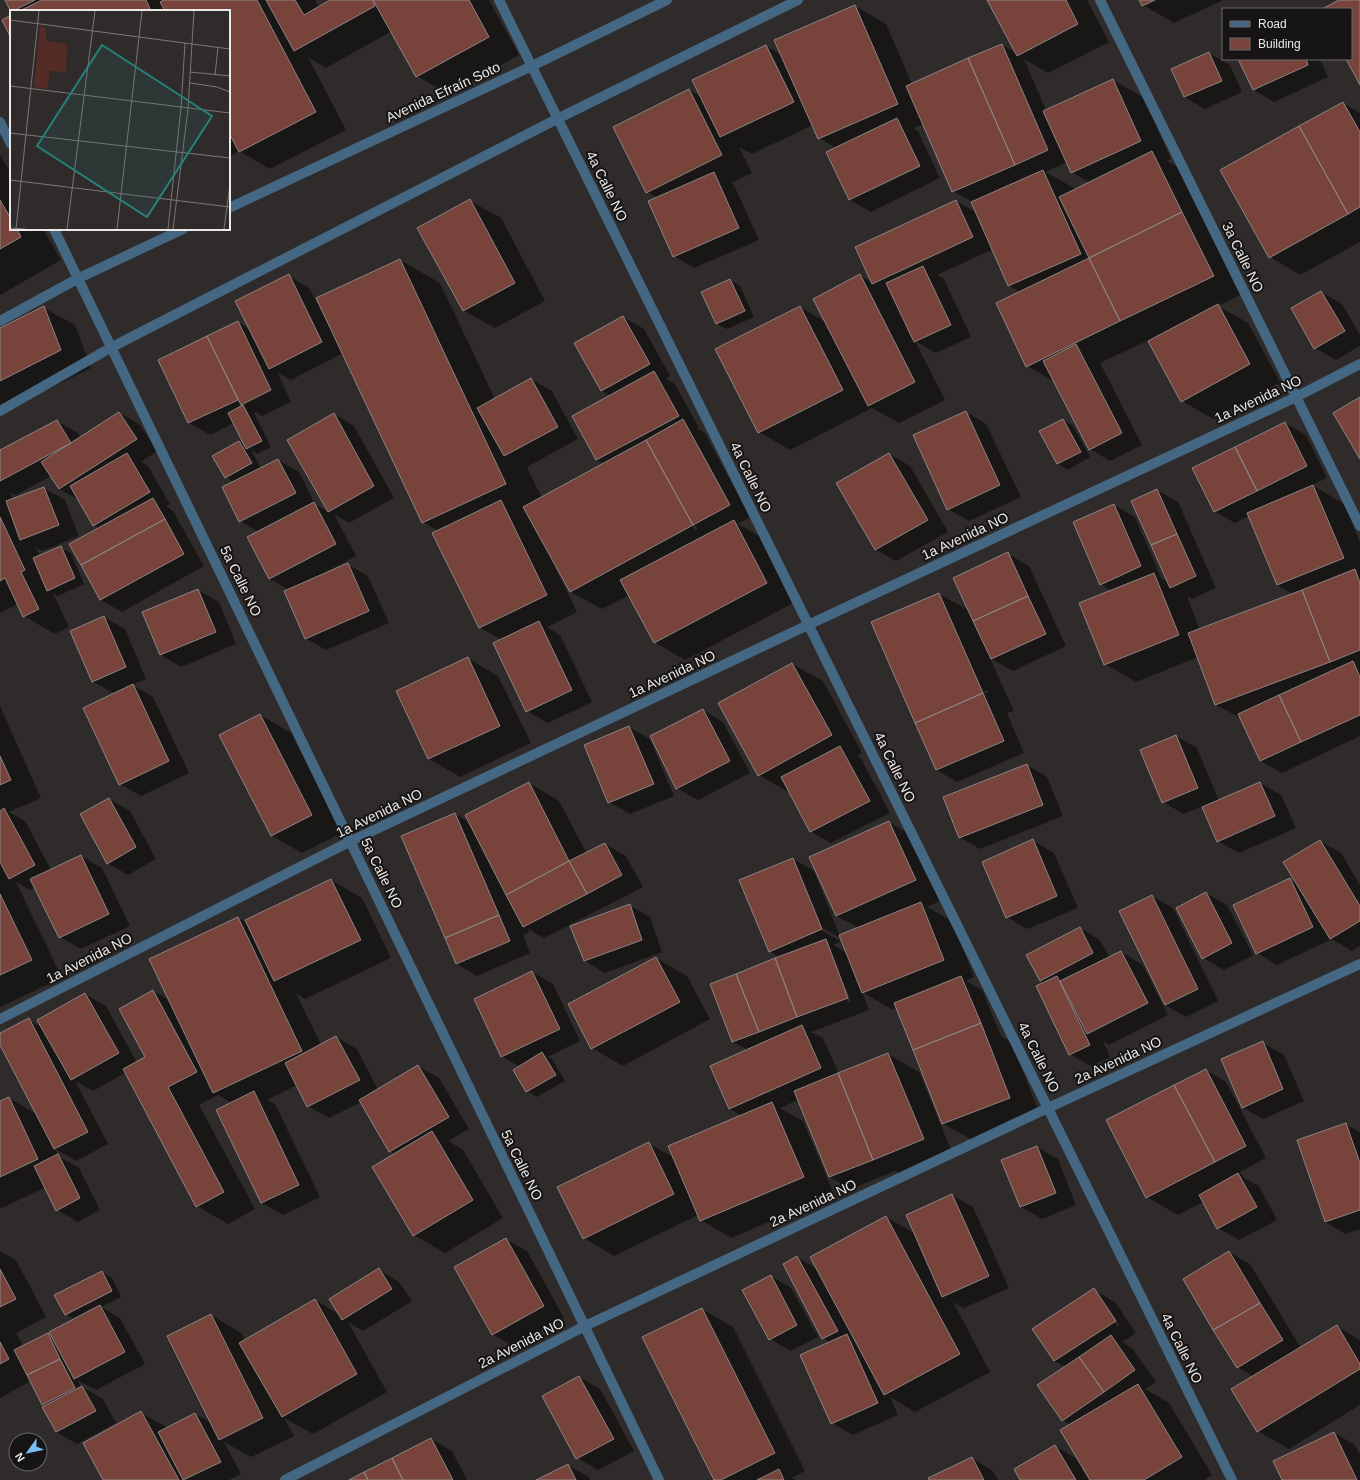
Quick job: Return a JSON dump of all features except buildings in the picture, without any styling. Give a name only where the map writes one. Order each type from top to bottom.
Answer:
[{"type":"street","name":"4a Calle NO","points":[[499,0],[1232,1480]]},
{"type":"street","name":"Avenida Efraín Soto","points":[[230,208],[532,66],[667,0]]},
{"type":"street","points":[[0,412],[112,347],[558,119],[798,0]]},
{"type":"street","name":"3a Calle NO","points":[[1100,0],[1360,526]]},
{"type":"street","points":[[0,122],[10,142]]},
{"type":"street","name":"5a Calle NO","points":[[55,230],[659,1480]]},
{"type":"street","points":[[0,321],[79,278],[181,230]]},
{"type":"street","name":"1a Avenida NO","points":[[0,1018],[351,841],[1296,397],[1360,364]]},
{"type":"street","name":"2a Avenida NO","points":[[285,1480],[584,1326],[1048,1108],[1360,964]]}]
